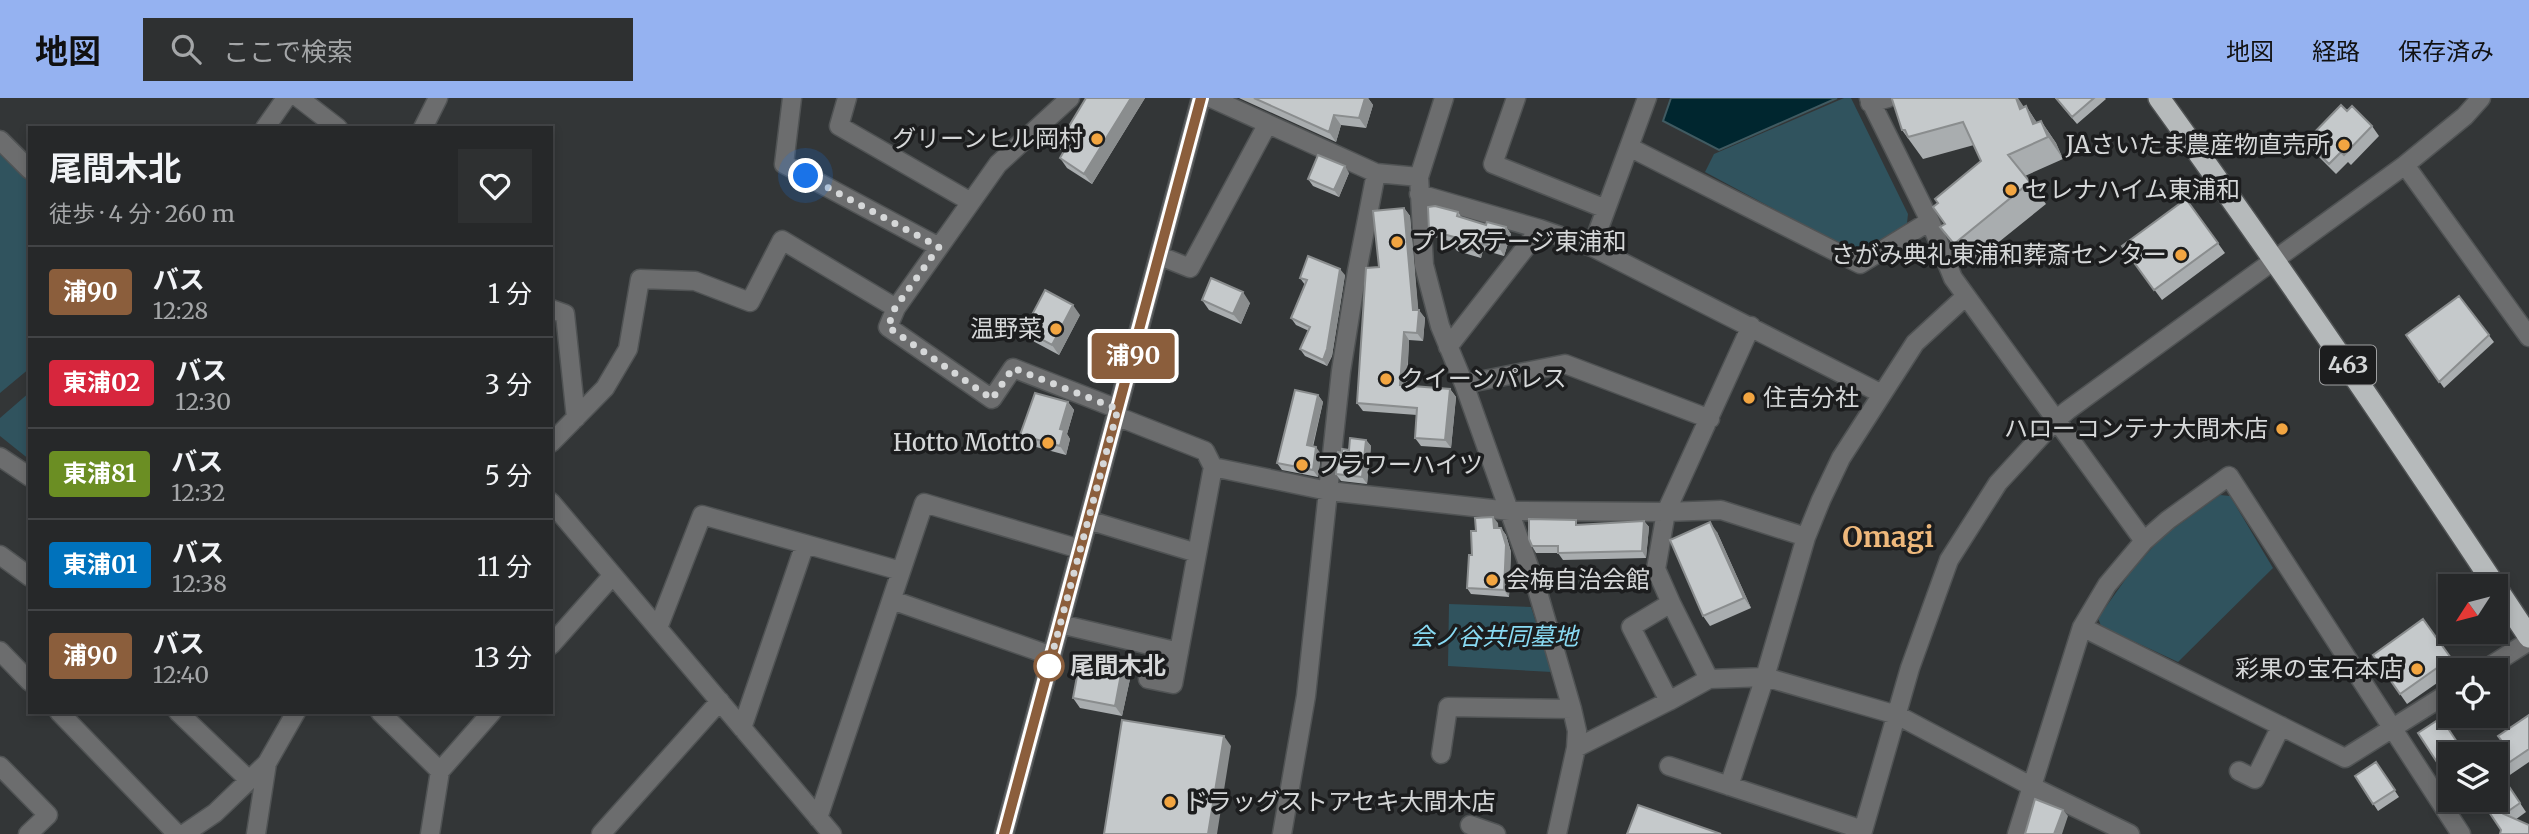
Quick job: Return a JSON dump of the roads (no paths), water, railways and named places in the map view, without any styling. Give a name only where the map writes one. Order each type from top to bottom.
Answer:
[{"type":"highway","name":"463","points":[[2159,98],[2275,258],[2529,639]]},
{"type":"street","points":[[266,126],[286,98]]},
{"type":"street","points":[[299,98],[335,126]]},
{"type":"street","points":[[424,126],[438,98]]},
{"type":"street","points":[[792,98],[784,164],[939,247]]},
{"type":"street","points":[[847,98],[839,126],[971,202]]},
{"type":"street","points":[[1070,98],[998,164],[895,308],[888,327],[992,399],[1013,368],[1205,451],[1213,467],[1173,684],[1148,679]]},
{"type":"street","points":[[1003,834],[1201,98]]},
{"type":"street","points":[[1211,98],[1376,173],[1592,247],[1882,394]]},
{"type":"street","points":[[1444,98],[1419,186],[1427,281],[1448,347],[1510,511],[1572,709],[1577,732],[1576,748],[1559,833]]},
{"type":"street","points":[[1516,98],[1493,164],[1606,209]]},
{"type":"street","points":[[1592,247],[1647,98]]},
{"type":"street","points":[[1888,98],[1869,101],[1930,221],[1953,278],[2144,541]]},
{"type":"street","points":[[1669,766],[1863,832],[1910,668],[1949,560],[1998,483],[2056,420],[2404,165],[2465,116],[2481,98]]},
{"type":"street","points":[[1160,256],[1190,268],[1267,125]]},
{"type":"street","points":[[0,140],[28,168]]},
{"type":"street","points":[[1629,147],[1860,264],[1930,221]]},
{"type":"street","points":[[2404,165],[2529,337]]},
{"type":"street","points":[[1282,834],[1306,696],[1341,371],[1376,173]]},
{"type":"street","points":[[1448,347],[1541,229]]},
{"type":"street","points":[[553,441],[605,388],[628,349],[640,279],[695,281],[750,302],[782,240],[895,308]]},
{"type":"street","points":[[1729,786],[1765,677],[1806,537],[1841,458],[1915,343],[1966,296]]},
{"type":"street","points":[[553,310],[565,314],[576,418]]},
{"type":"street","points":[[1709,680],[1657,569],[1666,512],[1751,326]]},
{"type":"street","points":[[1464,384],[1565,364],[1710,419]]},
{"type":"street","points":[[0,457],[28,476]]},
{"type":"street","points":[[1213,467],[1328,491],[1510,511],[1721,510],[1806,537]]},
{"type":"street","points":[[2017,834],[2082,627],[2107,585],[2144,541],[2168,520],[2229,476],[2461,834]]},
{"type":"street","points":[[818,818],[924,503],[1080,549]]},
{"type":"street","points":[[553,504],[832,834]]},
{"type":"street","points":[[658,628],[702,515],[901,571]]},
{"type":"street","points":[[1088,520],[1197,553]]},
{"type":"street","points":[[742,727],[805,544]]},
{"type":"street","points":[[2,560],[28,576]]},
{"type":"street","points":[[553,643],[613,575]]},
{"type":"street","points":[[892,600],[1052,656]]},
{"type":"street","points":[[1669,701],[1631,626],[1671,603]]},
{"type":"street","points":[[1060,624],[1179,652]]},
{"type":"street","points":[[2082,627],[2345,758],[2438,700]]},
{"type":"street","points":[[2501,658],[2529,639]]},
{"type":"street","points":[[0,651],[28,680]]},
{"type":"street","points":[[1576,748],[1709,680],[1765,677],[1897,715],[2031,786],[2130,834]]},
{"type":"street","points":[[601,834],[720,701]]},
{"type":"street","points":[[1441,754],[1448,707],[1572,709]]},
{"type":"street","points":[[61,714],[177,834]]},
{"type":"street","points":[[180,714],[249,780]]},
{"type":"street","points":[[184,834],[215,813],[267,763],[295,714]]},
{"type":"street","points":[[382,714],[440,771]]},
{"type":"street","points":[[430,834],[440,771],[490,714]]},
{"type":"street","points":[[2239,771],[2255,779],[2281,726]]},
{"type":"street","points":[[256,834],[267,763]]},
{"type":"street","points":[[0,766],[48,815],[28,834]]},
{"type":"street","points":[[1470,825],[1496,834]]},
{"type":"place","name":"グリーンヒル岡村","points":[[1097,139]]},
{"type":"place","name":"JAさいたま農産物直売所","points":[[2344,145]]},
{"type":"place","name":"セレナハイム東浦和","points":[[2011,190]]},
{"type":"place","name":"プレステージ東浦和","points":[[1397,242]]},
{"type":"place","name":"さがみ典礼東浦和葬斎センター","points":[[2181,255]]},
{"type":"place","name":"温野菜","points":[[1056,329]]},
{"type":"place","name":"クイーンパレス","points":[[1386,379]]},
{"type":"place","name":"住吉分社","points":[[1749,398]]},
{"type":"place","name":"ハローコンテナ大間木店","points":[[2282,429]]},
{"type":"place","name":"Hotto Motto","points":[[1048,443]]},
{"type":"place","name":"フラワーハイツ","points":[[1302,465]]},
{"type":"place","name":"会梅自治会館","points":[[1492,580]]},
{"type":"place","name":"尾間木北","points":[[1049,666]]},
{"type":"place","name":"彩果の宝石本店","points":[[2417,669]]},
{"type":"place","name":"ドラッグストアセキ大間木店","points":[[1170,802]]},
{"type":"district","name":"Omagi","points":[[1888,537]]},
{"type":"park label","name":"会ノ谷共同墓地","points":[[1494,637]]}]
